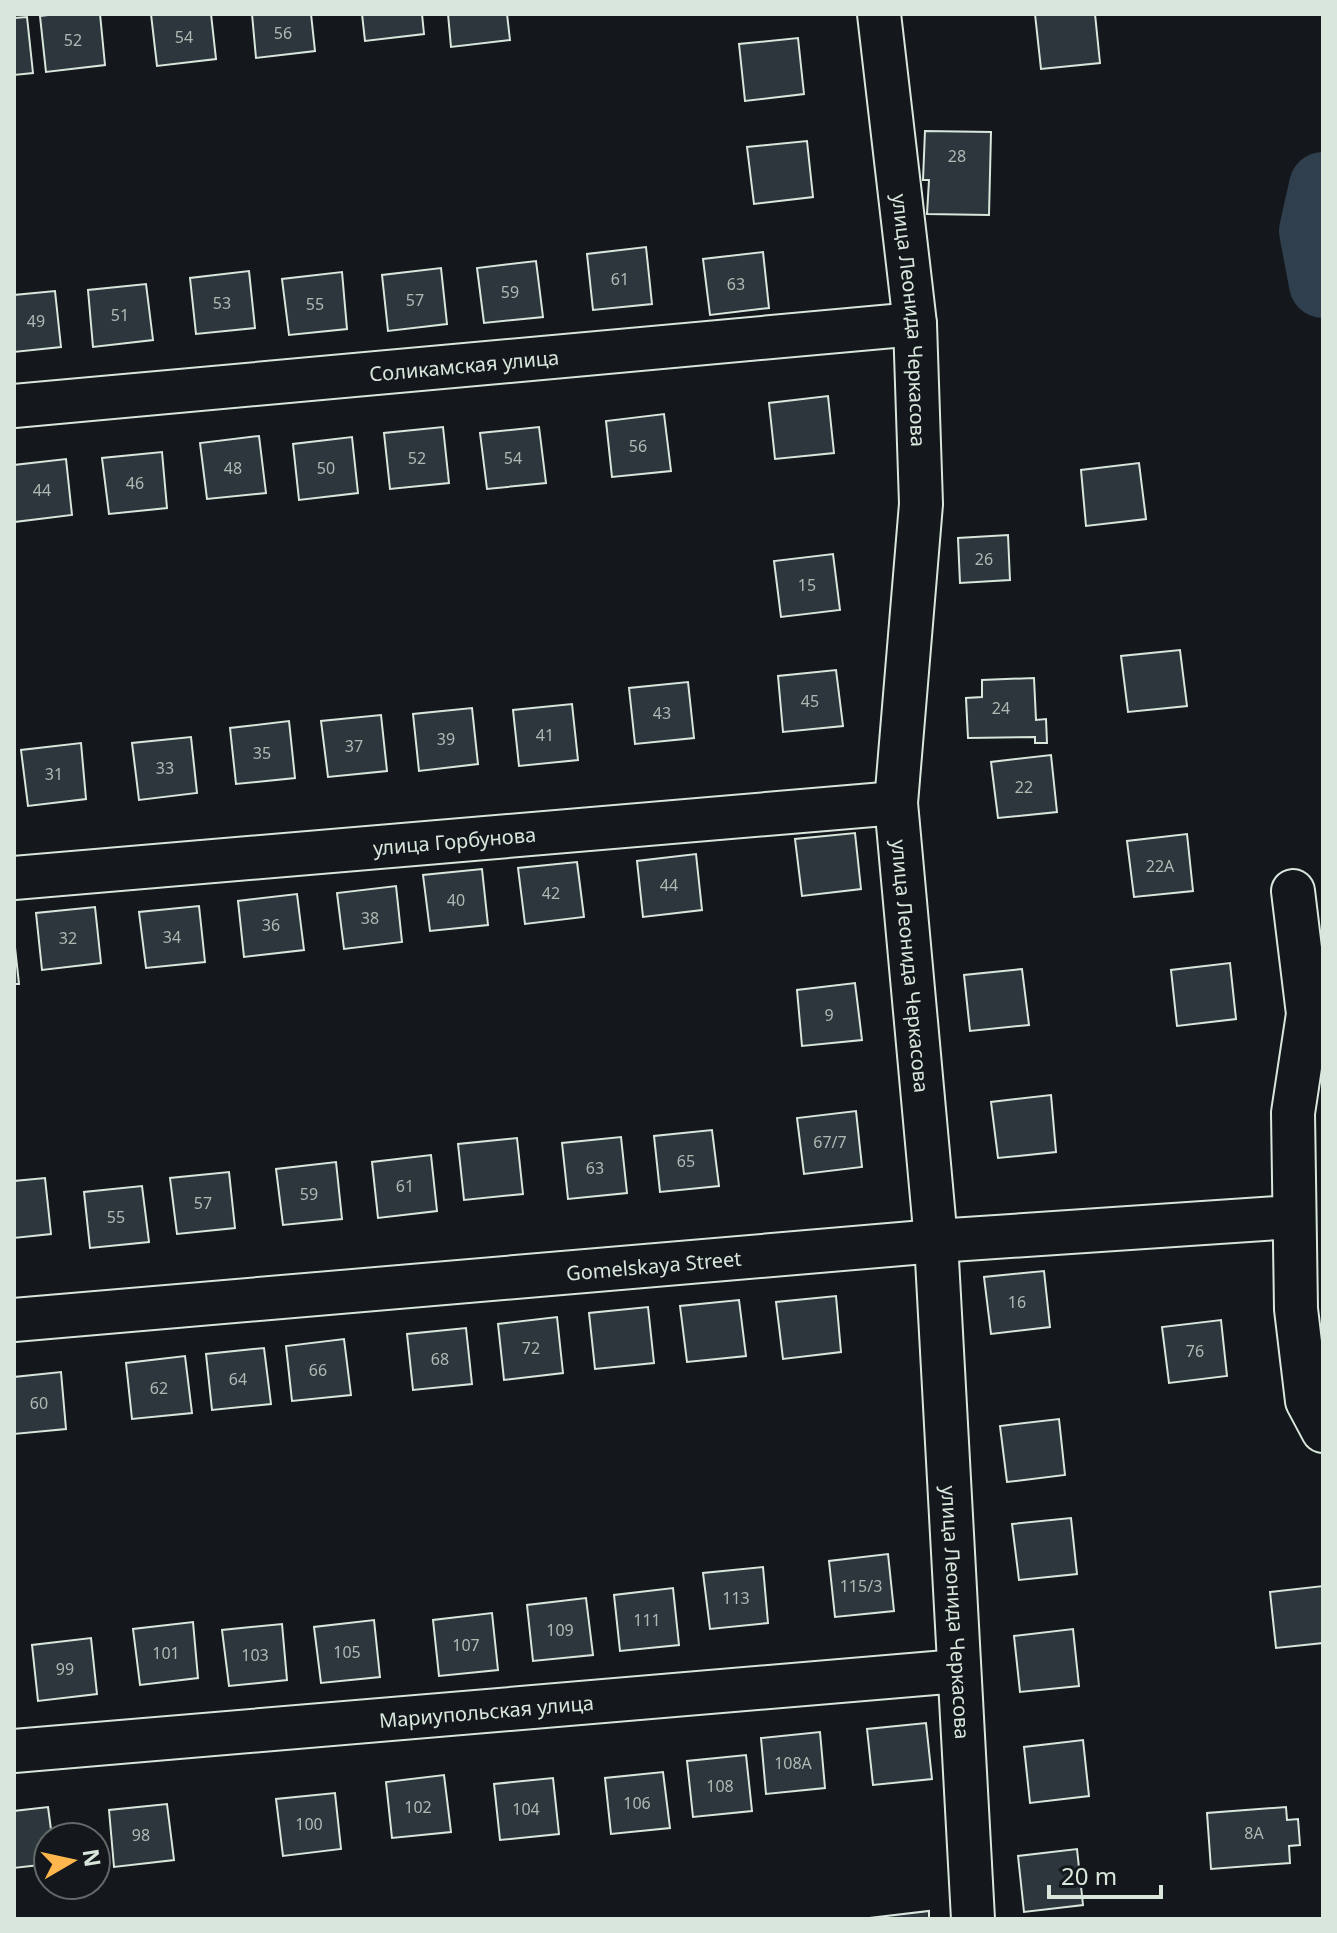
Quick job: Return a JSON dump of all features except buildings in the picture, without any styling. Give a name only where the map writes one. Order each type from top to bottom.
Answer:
[{"type":"street","name":"улица Леонида Черкасова","points":[[879,14],[915,324],[921,504],[896,803],[936,1241],[973,1919]]},
{"type":"street","name":"Соликамская улица","points":[[14,406],[915,324]]},
{"type":"street","name":"улица Горбунова","points":[[14,878],[896,803]]},
{"type":"street","points":[[1293,891],[1308,1014],[1293,1113],[1296,1309],[1307,1401],[1323,1431]]},
{"type":"street","name":"Gomelskaya Street","points":[[14,1320],[936,1241],[1293,1217]]},
{"type":"street","name":"Мариупольская улица","points":[[14,1751],[958,1671]]},
{"type":"waterway","points":[[1323,186],[1313,231],[1323,284]]}]
